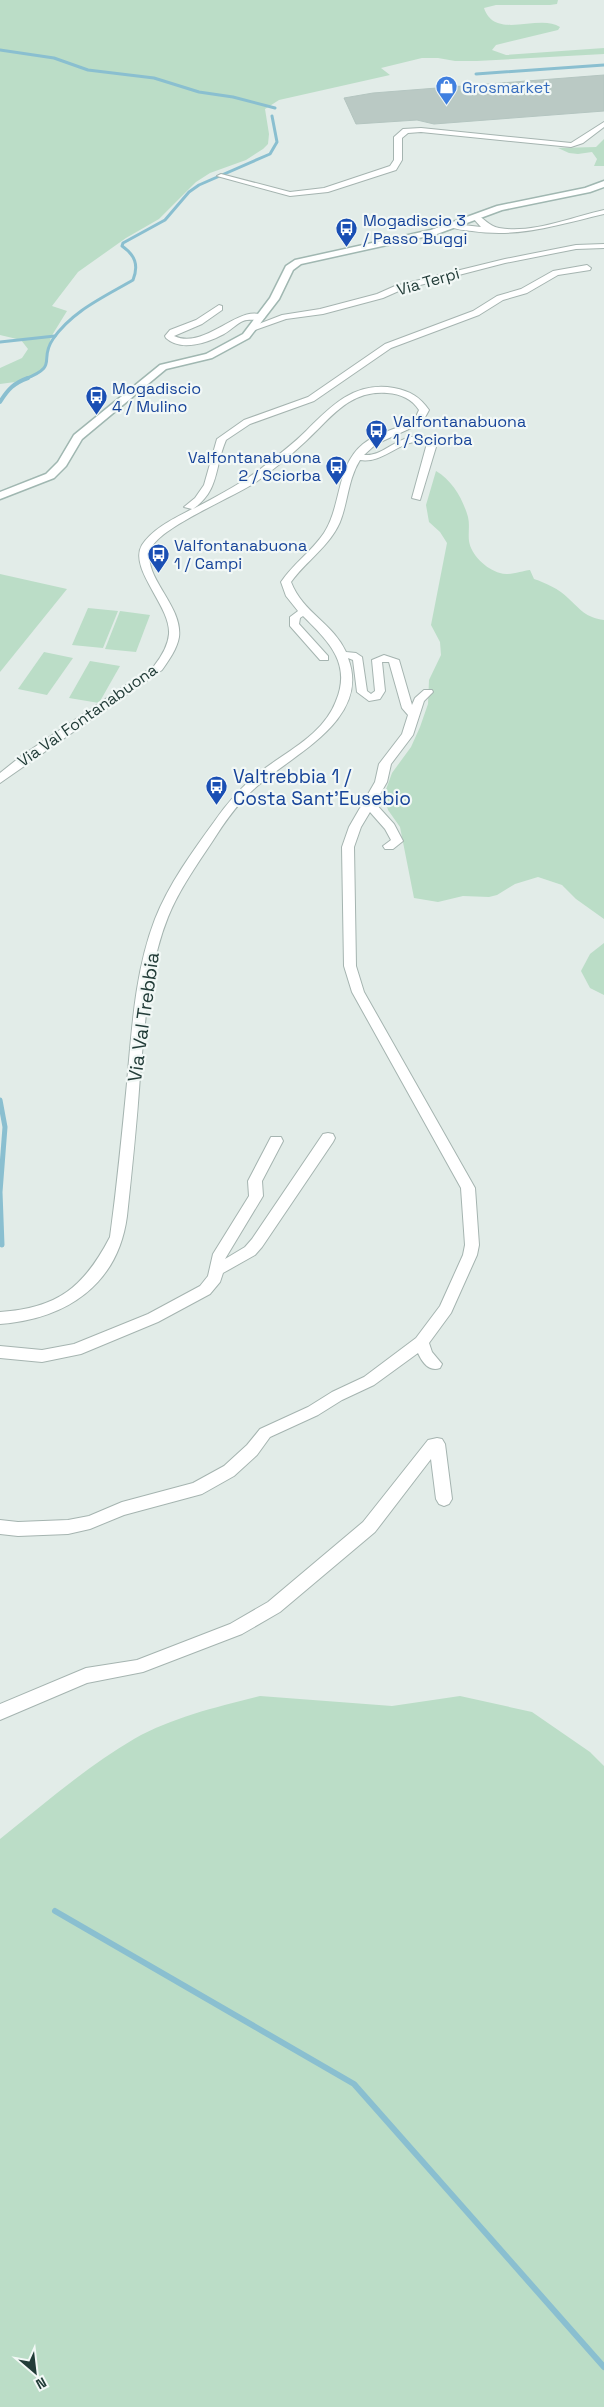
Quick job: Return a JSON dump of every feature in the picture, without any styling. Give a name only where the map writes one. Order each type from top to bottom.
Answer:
[{"type":"street","points":[[221,176],[281,193],[320,191],[393,168],[398,160],[398,137],[406,131],[421,130],[570,145],[584,141],[604,124]]},
{"type":"street","points":[[0,496],[50,476],[62,464],[78,437],[163,367],[209,356],[246,336],[276,295],[289,268],[298,262],[454,226],[500,208],[587,190],[604,184]]},
{"type":"street","points":[[454,226],[508,233],[604,212]]},
{"type":"street","points":[[476,217],[482,226],[490,231]]},
{"type":"street","name":"Via Terpi","points":[[254,327],[285,317],[306,316],[380,296],[398,288],[505,261],[576,247],[603,246]]},
{"type":"street","points":[[186,517],[182,512],[203,497],[209,486],[222,439],[247,422],[311,399],[388,346],[476,313],[500,298],[524,291],[556,273],[587,268]]},
{"type":"street","points":[[219,308],[199,322],[173,332],[170,338],[176,342],[187,343],[202,340],[221,332],[242,318],[261,317]]},
{"type":"street","name":"Via Val Fontanabuona","points":[[0,779],[24,759],[158,668],[170,650],[174,633],[173,621],[166,602],[144,563],[145,549],[159,533],[259,476],[352,395],[383,390],[400,392],[419,401],[424,410],[420,421],[376,441],[357,456],[351,466],[337,517],[330,533],[294,569],[286,582],[289,593],[305,611]]},
{"type":"street","points":[[357,456],[373,457],[384,450],[412,439],[422,438],[430,440],[431,447],[417,498]]},
{"type":"street","points":[[305,611],[295,617],[293,621],[324,658]]},
{"type":"street","name":"Via Val Trebbia","points":[[0,1318],[15,1318],[52,1306],[85,1288],[104,1262],[117,1237],[142,999],[154,941],[170,899],[227,812],[250,786],[310,742],[330,722],[342,698],[346,681],[343,655],[330,635],[305,611]]},
{"type":"street","points":[[343,655],[352,654],[358,659],[362,692],[369,698],[376,697],[380,691],[377,660],[384,658],[394,660],[407,708],[413,714]]},
{"type":"street","points":[[0,1526],[18,1530],[68,1527],[90,1522],[122,1509],[197,1490],[229,1471],[252,1450],[265,1433],[314,1411],[337,1396],[369,1382],[421,1342],[446,1309],[470,1255],[472,1235],[468,1188],[415,1091],[376,1027],[352,978],[348,925],[348,858],[355,827],[381,782],[385,764],[407,734],[413,714],[420,700],[428,692]]},
{"type":"street","points":[[369,804],[390,827],[397,841],[389,846]]},
{"type":"street","points":[[218,1270],[250,1251],[257,1243],[328,1138]]},
{"type":"street","points":[[0,1352],[42,1356],[76,1350],[153,1318],[212,1285],[218,1270],[218,1258],[256,1196],[255,1181],[276,1141]]},
{"type":"street","points":[[421,1342],[426,1355],[435,1364]]},
{"type":"street","points":[[0,1712],[86,1676],[137,1667],[164,1657],[236,1629],[274,1607],[369,1526],[409,1478],[432,1445],[437,1444],[444,1499]]},
{"type":"green space","points":[[0,0],[558,0],[557,4],[550,5],[496,5],[484,8],[490,18],[498,23],[518,25],[541,23],[560,27],[558,30],[496,45],[492,50],[506,55],[604,48],[604,54],[477,61],[422,58],[381,68],[390,75],[279,100],[265,109],[269,134],[268,144],[246,160],[210,173],[196,182],[159,219],[126,238],[78,272],[52,306],[67,311],[51,337],[44,369],[40,373],[15,382],[0,384],[0,368],[22,358],[28,349],[21,340],[0,335]]},
{"type":"green space","points":[[604,139],[604,166],[594,166],[597,159],[592,152],[569,153],[558,148],[596,147]]},
{"type":"green space","points":[[436,471],[447,479],[460,497],[468,517],[470,546],[485,565],[503,574],[530,570],[534,579],[548,584],[561,592],[588,615],[604,620],[604,919],[576,899],[562,885],[538,877],[515,884],[497,895],[489,897],[463,896],[438,902],[414,898],[400,827],[388,810],[384,795],[392,773],[411,747],[420,727],[428,704],[429,680],[441,655],[440,642],[431,625],[447,543],[440,532],[429,522],[426,505]]},
{"type":"green space","points":[[0,574],[67,589],[0,672]]},
{"type":"green space","points":[[88,608],[118,611],[103,648],[72,645]]},
{"type":"green space","points":[[120,611],[150,615],[136,652],[105,649]]},
{"type":"green space","points":[[44,652],[73,658],[47,695],[18,689]]},
{"type":"green space","points":[[90,661],[120,666],[99,703],[69,698]]},
{"type":"green space","points":[[604,943],[604,995],[590,988],[581,971],[590,954]]},
{"type":"green space","points":[[260,1696],[392,1706],[460,1696],[532,1712],[590,1752],[604,1766],[604,2407],[0,2407],[0,1839],[82,1774],[134,1739],[180,1719]]},
{"type":"building","name":"Grosmarket","points":[[604,75],[604,111],[434,124],[417,120],[356,124],[344,98],[373,93]]},
{"type":"waterway","points":[[0,50],[54,58],[88,70],[154,78],[199,92],[233,97],[275,108]]},
{"type":"waterway","points":[[476,74],[604,65]]},
{"type":"waterway","points":[[25,379],[36,374],[45,366],[49,346],[69,320],[89,305],[133,280],[136,270],[135,261],[122,246],[123,243],[165,220],[189,192],[199,185],[270,154],[277,142],[272,116]]},
{"type":"waterway","points":[[0,342],[55,336]]},
{"type":"waterway","points":[[0,402],[12,387],[28,378]]},
{"type":"waterway","points":[[0,1100],[5,1127],[0,1192],[2,1245]]},
{"type":"waterway","points":[[55,1911],[354,2084],[604,2367]]},
{"type":"place","name":"Grosmarket","points":[[446,106]]},
{"type":"place","name":"Mogadiscio 3 / Passo Buggi","points":[[347,248]]},
{"type":"place","name":"Mogadiscio 4 / Mulino","points":[[96,416]]},
{"type":"place","name":"Valfontanabuona 1 / Sciorba","points":[[377,449]]},
{"type":"place","name":"Valfontanabuona 2 / Sciorba","points":[[337,485]]},
{"type":"place","name":"Valfontanabuona 1 / Campi","points":[[158,573]]},
{"type":"place","name":"Valtrebbia 1 / Costa Sant'Eusebio","points":[[217,806]]}]
